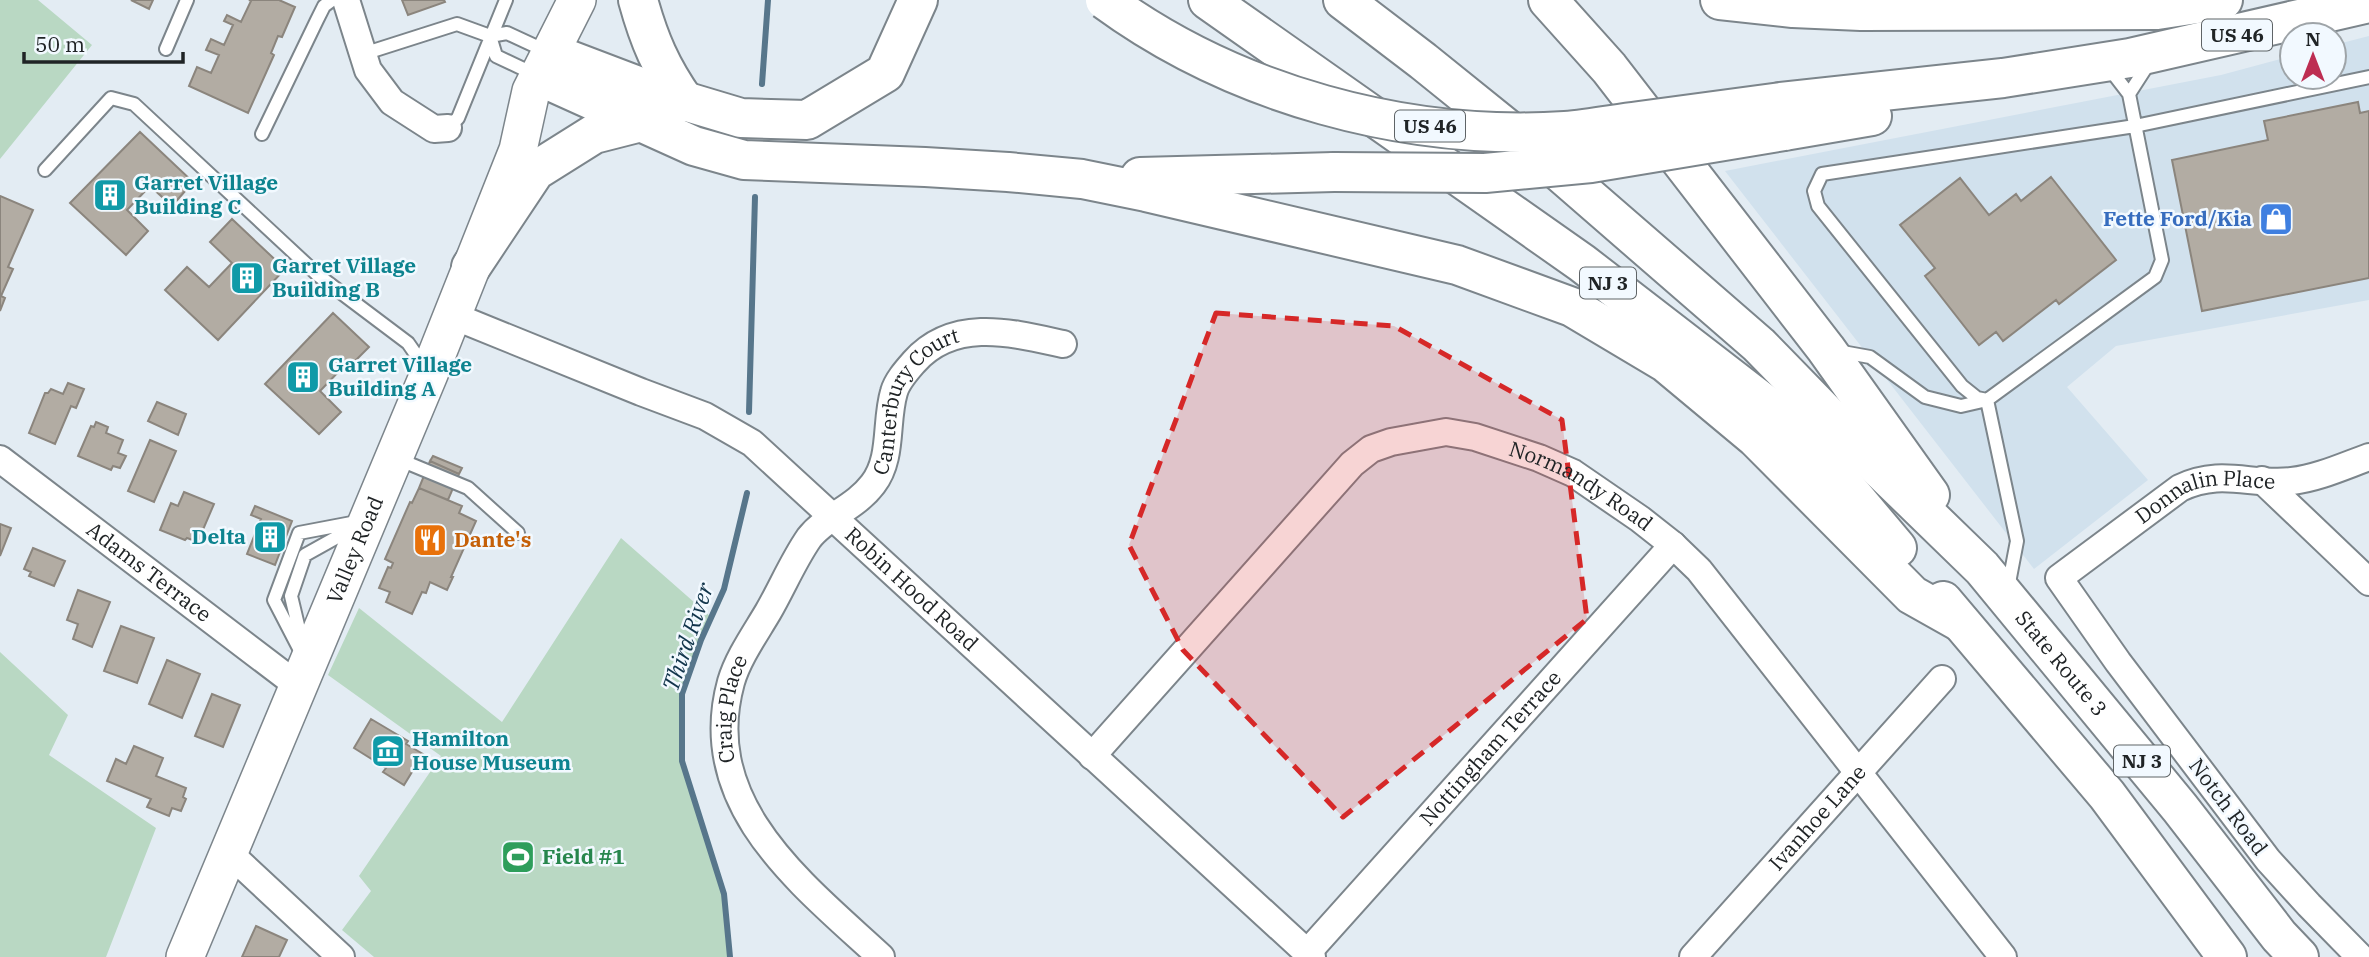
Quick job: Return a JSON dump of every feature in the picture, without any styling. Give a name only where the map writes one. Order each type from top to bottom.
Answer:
[{"type":"highway","points":[[638,0],[649,39],[669,80],[685,102]]},
{"type":"highway","points":[[554,68],[741,118],[807,120],[885,73],[918,0]]},
{"type":"highway","name":"US 46","points":[[1105,0],[1153,32],[1236,74],[1324,104],[1420,125],[1469,130],[1567,131],[1782,116],[2156,54],[2369,3]]},
{"type":"highway","name":"NJ 3","points":[[1208,0],[1581,263],[1770,408],[1839,479],[2107,795],[2228,957]]},
{"type":"highway","name":"NJ 3","points":[[1343,0],[1547,161],[1759,345],[1994,582]]},
{"type":"highway","points":[[1548,0],[1609,68],[1826,349],[1994,582]]},
{"type":"highway","name":"US 46","points":[[1720,0],[1861,11],[2151,5],[2213,1]]},
{"type":"highway","points":[[554,68],[640,122],[694,146],[744,160],[980,170],[1082,179],[1457,265],[1572,307],[1666,363],[1756,438],[1912,595],[1960,622]]},
{"type":"highway","points":[[1082,179],[1334,172],[1485,173],[1591,163],[1782,116]]},
{"type":"highway","points":[[471,267],[535,171],[594,134],[640,122]]},
{"type":"highway","name":"State Route 3","points":[[1994,582],[2180,808],[2279,936],[2299,957]]},
{"type":"main road","name":"Valley Road","points":[[185,953],[429,374],[521,141],[547,109],[554,68],[577,0]]},
{"type":"main road","name":"Valley Road","points":[[554,68],[600,0]]},
{"type":"street","points":[[346,0],[368,70],[391,102],[435,130],[448,128]]},
{"type":"street","name":"Robin Hood Road","points":[[451,315],[705,416],[752,443],[1310,955]]},
{"type":"street","name":"Canterbury Court","points":[[834,516],[858,501],[875,481],[889,439],[894,390],[904,373],[935,344],[979,331],[1005,331],[1063,344]]},
{"type":"street","name":"Normandy Road","points":[[1092,756],[1352,464],[1371,449],[1391,442],[1446,432],[1488,441],[1573,473],[1640,519],[1699,569],[2003,957]]},
{"type":"street","name":"Donnalin Place","points":[[2059,578],[2180,488],[2196,480],[2210,478],[2293,481],[2369,457]]},
{"type":"street","name":"Adams Terrace","points":[[0,459],[302,674]]},
{"type":"street","points":[[2262,480],[2369,582]]},
{"type":"street","name":"Craig Place","points":[[834,516],[811,536],[745,652],[731,681],[724,738],[729,772],[741,803],[773,853],[796,880],[881,957]]},
{"type":"street","name":"Nottingham Terrace","points":[[1310,955],[1673,545]]},
{"type":"street","name":"Notch Road","points":[[2059,578],[2118,662],[2268,860],[2360,957]]},
{"type":"street","name":"Ivanhoe Lane","points":[[1693,957],[1942,679]]},
{"type":"street","points":[[228,852],[341,957]]},
{"type":"lane","points":[[166,48],[187,0]]},
{"type":"lane","points":[[262,134],[324,6],[332,0]]},
{"type":"lane","points":[[448,128],[458,118],[506,0]]},
{"type":"lane","points":[[363,54],[457,24],[490,36],[507,33],[554,68]]},
{"type":"lane","points":[[490,36],[496,56],[554,68]]},
{"type":"lane","points":[[2129,94],[2156,54]]},
{"type":"lane","points":[[1826,349],[1870,358],[1925,397],[1961,406],[1987,400],[2155,277],[2162,260],[2129,94],[2088,65]]},
{"type":"lane","points":[[1987,400],[1977,398],[1962,386],[1818,206],[1814,191],[1822,174],[2135,126],[2369,77]]},
{"type":"lane","points":[[45,170],[111,98],[134,104],[319,276],[408,343],[429,374]]},
{"type":"lane","points":[[1987,400],[2017,541],[1994,582]]},
{"type":"lane","points":[[393,457],[468,488],[518,533]]},
{"type":"lane","points":[[302,674],[274,600],[299,533],[367,520]]},
{"type":"highlighted area","points":[[1216,313],[1394,326],[1562,420],[1587,619],[1343,817],[1183,650],[1129,545]]},
{"type":"shaded area","points":[[2369,36],[2369,300],[2116,346],[2067,387],[2148,480],[2034,569],[1725,171],[2221,75],[2278,60],[2278,91],[2348,91],[2348,41]]},
{"type":"green space","points":[[0,0],[38,0],[92,45],[0,159]]},
{"type":"green space","points":[[621,538],[711,617],[682,694],[682,761],[724,894],[730,957],[374,957],[342,930],[371,891],[359,876],[441,756],[328,675],[359,608],[502,722]]},
{"type":"green space","points":[[0,652],[68,715],[49,755],[156,828],[106,957],[0,957]]},
{"type":"building","points":[[131,0],[153,0],[149,9]]},
{"type":"building","points":[[249,0],[279,0],[295,7],[282,37],[278,36],[271,53],[274,55],[248,113],[189,86],[197,67],[211,73],[219,55],[206,50],[211,39],[224,45],[233,25],[224,21],[227,15],[241,22],[251,1]]},
{"type":"building","points":[[402,0],[444,0],[445,2],[408,15]]},
{"type":"building","name":"Fette Ford/Kia","points":[[2358,102],[2360,113],[2369,111],[2369,278],[2202,311],[2172,160],[2268,140],[2264,121]]},
{"type":"building","name":"Garret Village Building C","points":[[140,132],[193,182],[172,206],[150,186],[127,210],[148,231],[126,255],[70,203]]},
{"type":"building","points":[[2051,177],[2116,260],[2059,304],[2056,300],[2003,341],[1996,332],[1979,345],[1925,276],[1935,268],[1900,225],[1960,178],[1989,215],[2016,194],[2021,201]]},
{"type":"building","points":[[0,196],[33,210],[8,267],[13,269],[1,296],[5,298],[0,311]]},
{"type":"building","name":"Garret Village Building B","points":[[232,219],[285,269],[218,340],[165,290],[187,267],[209,287],[232,263],[210,242]]},
{"type":"building","name":"Garret Village Building A","points":[[333,313],[369,347],[347,369],[344,366],[320,391],[341,412],[319,434],[265,384]]},
{"type":"building","points":[[68,383],[84,389],[76,408],[71,406],[55,444],[29,433],[45,393],[51,389],[63,394]]},
{"type":"building","points":[[157,402],[186,414],[178,435],[148,421]]},
{"type":"building","points":[[96,422],[108,427],[106,433],[123,440],[118,453],[126,456],[120,468],[113,466],[111,470],[78,456],[91,426],[94,427]]},
{"type":"building","points":[[150,440],[176,451],[154,502],[128,491]]},
{"type":"building","points":[[433,456],[462,468],[459,474],[430,461]]},
{"type":"building","points":[[430,461],[459,474],[448,500],[419,488]]},
{"type":"building","name":"Dante's","points":[[419,488],[462,506],[459,513],[476,521],[447,590],[430,582],[412,614],[386,602],[390,592],[379,588],[388,567],[391,568],[393,563],[385,559]]},
{"type":"building","points":[[184,492],[214,504],[199,539],[196,538],[195,541],[160,530],[171,503],[178,506]]},
{"type":"building","name":"Delta","points":[[255,506],[292,521],[275,565],[247,554],[261,519],[251,515]]},
{"type":"building","points":[[0,524],[11,528],[0,556]]},
{"type":"building","points":[[33,548],[65,561],[54,586],[29,576],[31,572],[24,569]]},
{"type":"building","points":[[78,590],[110,602],[92,647],[73,639],[78,624],[67,620]]},
{"type":"building","points":[[121,626],[154,638],[137,683],[104,671]]},
{"type":"building","points":[[167,660],[200,674],[182,718],[149,704]]},
{"type":"building","points":[[212,694],[240,705],[223,747],[195,736]]},
{"type":"building","name":"Hamilton House Museum","points":[[371,719],[408,741],[406,744],[423,754],[404,785],[383,772],[386,768],[354,748]]},
{"type":"building","points":[[134,746],[163,758],[156,776],[186,788],[183,797],[186,799],[181,811],[172,808],[169,816],[147,807],[151,799],[107,781],[116,759],[126,764]]},
{"type":"building","points":[[256,926],[287,940],[279,957],[242,957]]},
{"type":"waterway","name":"Third River","points":[[762,84],[768,0]]},
{"type":"waterway","name":"Third River","points":[[749,412],[755,197]]},
{"type":"waterway","name":"Third River","points":[[730,957],[724,894],[682,761],[682,694],[701,640],[724,589],[747,493]]},
{"type":"place","name":"Garret Village Building C","points":[[110,195]]},
{"type":"place","name":"Fette Ford/Kia","points":[[2276,219]]},
{"type":"place","name":"Garret Village Building B","points":[[247,278]]},
{"type":"place","name":"Garret Village Building A","points":[[303,377]]},
{"type":"place","name":"Delta","points":[[270,537]]},
{"type":"place","name":"Dante's","points":[[430,540]]},
{"type":"place","name":"Hamilton House Museum","points":[[388,751]]},
{"type":"place","name":"Field #1","points":[[518,857]]}]
